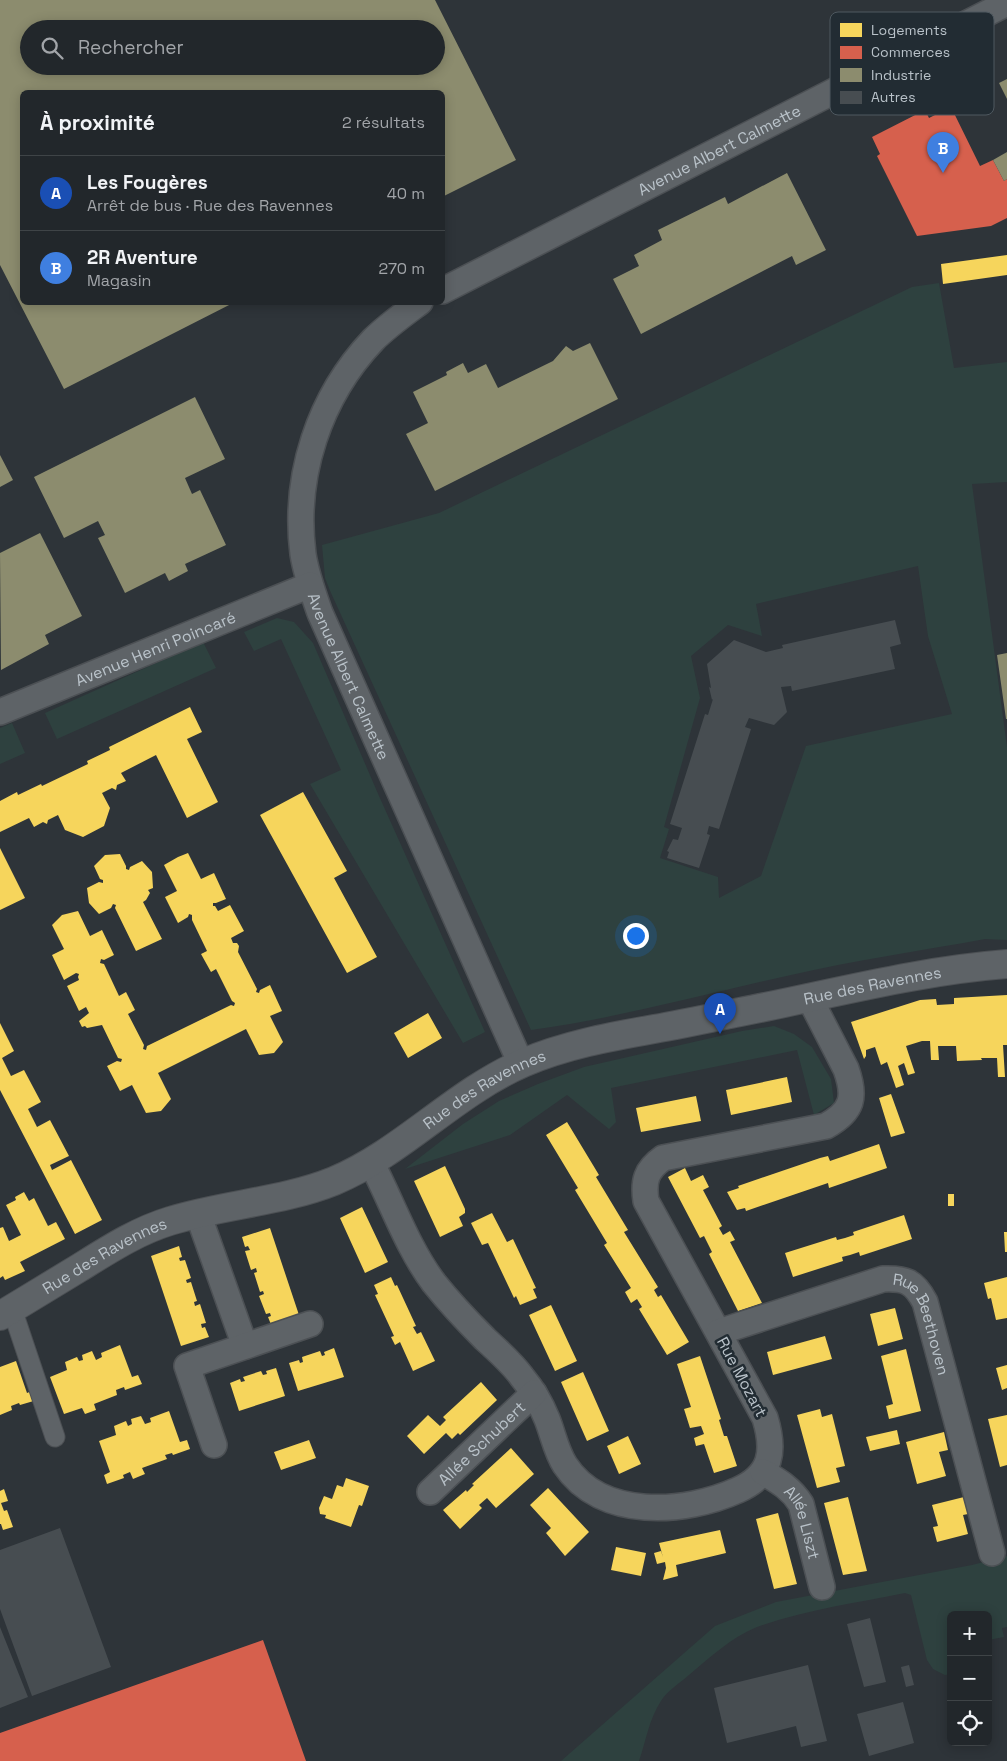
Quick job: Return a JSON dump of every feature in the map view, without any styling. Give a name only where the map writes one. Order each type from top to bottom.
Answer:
[{"type":"street","name":"Avenue Albert Calmette","points":[[975,8],[1007,3]]},
{"type":"street","name":"Avenue Albert Calmette","points":[[445,288],[830,85]]},
{"type":"street","name":"Avenue Albert Calmette","points":[[416,305],[390,325],[361,353],[330,399],[316,431],[306,469],[301,509],[303,554],[310,585],[320,612],[521,1064]]},
{"type":"street","name":"Avenue Henri Poincaré","points":[[0,712],[310,585]]},
{"type":"street","name":"Rue des Ravennes","points":[[6,1313],[134,1235],[170,1221],[310,1189],[347,1175],[371,1162],[455,1102],[521,1064],[559,1050],[596,1040],[938,972],[1007,964]]},
{"type":"street","name":"Rue Mozart","points":[[763,1472],[771,1451],[770,1436],[765,1418],[646,1201],[644,1188],[647,1175],[654,1165],[663,1158],[826,1126],[839,1119],[848,1108],[852,1095],[850,1081],[846,1069],[809,997]]},
{"type":"street","points":[[371,1162],[421,1264],[474,1328],[522,1376],[534,1393],[546,1416],[559,1453],[566,1466],[578,1481],[593,1493],[614,1501],[639,1506],[665,1507],[696,1503],[720,1497],[749,1485],[763,1472]]},
{"type":"street","points":[[198,1214],[245,1346]]},
{"type":"street","name":"Rue Beethoven","points":[[719,1332],[883,1279],[898,1279],[912,1283],[920,1291],[925,1302],[992,1553]]},
{"type":"street","points":[[6,1313],[55,1437]]},
{"type":"street","points":[[214,1444],[187,1366],[310,1324]]},
{"type":"street","name":"Allée Schubert","points":[[430,1492],[534,1393]]},
{"type":"street","name":"Allée Liszt","points":[[763,1472],[786,1486],[801,1504],[822,1587]]},
{"type":"green space","points":[[939,283],[954,368],[1007,362],[1007,482],[972,484],[1007,747],[1007,940],[985,939],[839,965],[629,1012],[531,1030],[331,593],[325,578],[322,545],[439,513],[912,287]],"holes":[[[918,566],[928,636],[952,714],[806,746],[761,876],[719,898],[718,877],[660,858],[669,829],[664,827],[700,698],[691,656],[728,625],[762,636],[756,604]]]},
{"type":"green space","points":[[277,618],[294,622],[313,643],[379,796],[485,1032],[463,1043],[310,784],[341,770],[281,639],[254,651],[244,632]]},
{"type":"green space","points":[[203,642],[216,668],[57,739],[45,713]]},
{"type":"green space","points":[[12,723],[25,753],[0,764],[0,728]]},
{"type":"green space","points":[[774,1026],[794,1034],[812,1047],[831,1079],[834,1103],[814,1115],[797,1050],[611,1088],[616,1122],[609,1129],[567,1095],[510,1135],[405,1169],[463,1124],[499,1101],[538,1084],[584,1067],[742,1031]]},
{"type":"green space","points":[[1007,1556],[1007,1627],[1002,1628],[1004,1637],[992,1639],[992,1611],[947,1611],[947,1675],[933,1669],[927,1660],[911,1595],[905,1593],[812,1611],[757,1627],[739,1636],[721,1648],[670,1690],[653,1715],[639,1761],[561,1761],[715,1626],[776,1602],[972,1565]]},
{"type":"building: Logements","points":[[1007,255],[1007,275],[943,284],[941,264]]},
{"type":"building: Logements","points":[[190,707],[202,732],[187,739],[218,802],[187,818],[156,755],[121,773],[126,781],[117,785],[116,790],[112,788],[102,793],[110,808],[104,826],[83,837],[65,830],[58,815],[48,820],[47,824],[43,822],[34,827],[29,818],[0,832],[0,801],[17,792],[18,795],[41,784],[42,786],[88,764],[87,761],[110,750],[109,747]]},
{"type":"building: Logements","points":[[303,792],[347,871],[334,878],[377,957],[347,973],[260,815]]},
{"type":"building: Logements","points":[[0,848],[25,898],[0,910]]},
{"type":"building: Logements","points":[[188,853],[201,879],[214,873],[226,899],[213,903],[213,906],[218,911],[230,905],[244,931],[231,938],[233,943],[237,943],[239,946],[238,952],[257,989],[256,992],[259,993],[260,990],[270,985],[282,1011],[270,1016],[283,1042],[274,1053],[259,1055],[246,1029],[158,1073],[171,1099],[161,1111],[146,1113],[132,1085],[120,1091],[107,1066],[117,1061],[121,1062],[122,1059],[118,1058],[102,1025],[87,1028],[85,1026],[82,1027],[79,1021],[89,1013],[86,1007],[79,1011],[67,986],[79,980],[79,974],[76,973],[64,980],[52,955],[64,949],[52,925],[62,915],[78,911],[90,936],[102,930],[114,955],[104,960],[101,959],[100,963],[104,964],[119,996],[126,992],[135,1010],[128,1014],[144,1045],[143,1049],[146,1050],[147,1046],[231,1005],[234,1006],[235,1003],[232,1001],[216,969],[211,972],[201,954],[207,951],[192,920],[192,915],[189,914],[188,917],[178,923],[165,897],[177,891],[164,865]]},
{"type":"building: Logements","points":[[120,854],[126,869],[129,870],[130,867],[142,861],[152,872],[153,888],[148,890],[150,893],[143,902],[162,939],[136,951],[115,908],[116,905],[113,904],[111,908],[99,914],[89,903],[87,888],[99,882],[103,883],[94,866],[105,855]]},
{"type":"building: Logements","points":[[1007,995],[1007,1045],[1003,1045],[1005,1077],[998,1077],[997,1058],[957,1061],[956,1046],[938,1046],[939,1060],[931,1060],[930,1041],[922,1041],[906,1046],[915,1073],[908,1075],[904,1063],[898,1066],[904,1085],[896,1088],[887,1062],[881,1065],[875,1047],[866,1050],[864,1059],[851,1022],[920,1000],[936,999],[937,1005],[954,1004],[954,998]]},
{"type":"building: Logements","points":[[428,1013],[442,1038],[408,1058],[394,1033]]},
{"type":"building: Logements","points":[[0,1023],[14,1051],[2,1058],[11,1076],[24,1070],[41,1102],[28,1109],[37,1127],[50,1120],[69,1156],[50,1165],[52,1170],[71,1160],[102,1220],[75,1234],[0,1090]]},
{"type":"building: Logements","points":[[787,1077],[792,1102],[731,1115],[726,1090]]},
{"type":"building: Logements","points":[[891,1094],[905,1133],[891,1137],[879,1098]]},
{"type":"building: Logements","points":[[696,1096],[701,1121],[641,1132],[636,1108]]},
{"type":"building: Logements","points":[[567,1122],[599,1175],[596,1177],[628,1230],[624,1232],[658,1287],[654,1290],[658,1297],[661,1295],[689,1342],[667,1355],[639,1309],[642,1307],[637,1299],[631,1303],[625,1292],[631,1288],[604,1245],[607,1243],[575,1190],[578,1188],[546,1135]]},
{"type":"building: Logements","points":[[879,1144],[887,1168],[829,1188],[828,1183],[746,1211],[745,1208],[737,1210],[727,1192],[739,1188],[738,1186],[820,1158],[828,1156],[830,1161]]},
{"type":"building: Logements","points":[[445,1166],[465,1209],[465,1213],[459,1217],[463,1226],[440,1237],[414,1181]]},
{"type":"building: Logements","points":[[685,1168],[691,1181],[703,1175],[709,1187],[703,1190],[722,1226],[719,1228],[723,1235],[730,1231],[735,1240],[730,1242],[762,1303],[738,1311],[709,1254],[712,1252],[704,1236],[700,1238],[668,1177]]},
{"type":"building: Logements","points":[[24,1192],[29,1201],[34,1198],[48,1226],[56,1222],[65,1239],[20,1262],[25,1271],[5,1280],[3,1276],[0,1278],[0,1228],[3,1227],[9,1241],[21,1235],[6,1205],[16,1200],[15,1197]]},
{"type":"building: Logements","points":[[948,1194],[954,1194],[954,1206],[948,1206]]},
{"type":"building: Logements","points":[[362,1207],[388,1262],[365,1273],[340,1218]]},
{"type":"building: Logements","points":[[492,1213],[507,1242],[513,1239],[536,1288],[533,1289],[537,1298],[520,1305],[516,1296],[514,1298],[488,1243],[482,1245],[471,1223]]},
{"type":"building: Logements","points":[[904,1215],[912,1239],[860,1256],[859,1252],[842,1257],[843,1261],[793,1277],[785,1253],[836,1237],[837,1240],[845,1238],[854,1235],[853,1232]]},
{"type":"building: Logements","points":[[270,1228],[300,1318],[272,1327],[268,1317],[271,1316],[270,1313],[266,1314],[259,1296],[264,1294],[263,1291],[260,1292],[254,1273],[257,1272],[256,1268],[251,1270],[245,1251],[250,1250],[248,1246],[245,1247],[242,1237]]},
{"type":"building: Logements","points":[[1004,1232],[1007,1232],[1007,1252],[1005,1252]]},
{"type":"building: Logements","points":[[179,1246],[182,1257],[179,1258],[180,1261],[185,1260],[191,1278],[186,1280],[187,1283],[191,1282],[197,1301],[194,1302],[195,1306],[200,1304],[206,1323],[201,1324],[202,1328],[205,1327],[209,1337],[181,1346],[151,1256]]},
{"type":"building: Logements","points":[[391,1277],[395,1286],[397,1285],[416,1326],[413,1327],[417,1334],[421,1332],[435,1361],[413,1371],[400,1342],[395,1345],[391,1337],[394,1336],[375,1295],[378,1294],[374,1285]]},
{"type":"building: Logements","points":[[1007,1277],[1007,1318],[996,1320],[991,1298],[988,1299],[984,1283]]},
{"type":"building: Logements","points":[[551,1305],[577,1361],[555,1371],[529,1315]]},
{"type":"building: Logements","points":[[895,1308],[903,1339],[878,1346],[870,1314]]},
{"type":"building: Logements","points":[[825,1336],[832,1359],[773,1375],[767,1352]]},
{"type":"building: Logements","points":[[120,1345],[132,1377],[138,1375],[142,1384],[125,1390],[124,1387],[116,1390],[117,1395],[94,1404],[96,1410],[85,1414],[82,1408],[64,1414],[50,1377],[67,1370],[65,1362],[77,1357],[79,1361],[83,1360],[82,1355],[92,1351],[96,1360],[102,1357],[101,1353]]},
{"type":"building: Logements","points":[[334,1348],[344,1377],[298,1391],[289,1363],[299,1360],[300,1363],[303,1362],[302,1357],[320,1351],[322,1356],[325,1355],[324,1352]]},
{"type":"building: Logements","points":[[906,1349],[921,1411],[889,1419],[886,1406],[893,1404],[881,1356]]},
{"type":"building: Logements","points":[[700,1356],[721,1419],[719,1420],[724,1436],[727,1436],[737,1466],[714,1473],[704,1444],[696,1446],[694,1438],[704,1434],[701,1426],[690,1428],[684,1409],[691,1407],[677,1364]]},
{"type":"building: Logements","points":[[16,1361],[27,1393],[34,1390],[37,1400],[11,1406],[12,1410],[0,1415],[0,1367]]},
{"type":"building: Logements","points":[[1007,1365],[1007,1388],[1002,1390],[996,1368]]},
{"type":"building: Logements","points":[[276,1368],[285,1396],[239,1411],[230,1383],[240,1379],[241,1382],[245,1381],[243,1377],[261,1371],[263,1375],[267,1374],[266,1371]]},
{"type":"building: Logements","points":[[583,1372],[609,1431],[587,1441],[561,1382]]},
{"type":"building: Logements","points":[[481,1382],[497,1400],[460,1435],[458,1433],[452,1439],[446,1433],[424,1454],[407,1436],[428,1415],[440,1426],[446,1420],[443,1417]]},
{"type":"building: Logements","points":[[820,1409],[822,1417],[832,1414],[845,1466],[836,1468],[840,1482],[817,1488],[797,1415]]},
{"type":"building: Logements","points":[[169,1411],[180,1442],[187,1440],[190,1449],[173,1455],[172,1453],[165,1455],[167,1459],[142,1468],[145,1474],[133,1479],[130,1472],[123,1475],[124,1478],[107,1484],[104,1475],[110,1472],[99,1441],[116,1435],[114,1426],[126,1421],[128,1426],[132,1424],[131,1419],[141,1416],[145,1424],[151,1422],[150,1418]]},
{"type":"building: Logements","points":[[1007,1415],[1007,1465],[1000,1467],[988,1419]]},
{"type":"building: Logements","points":[[897,1430],[900,1444],[870,1451],[866,1437]]},
{"type":"building: Logements","points":[[944,1432],[948,1450],[939,1452],[946,1476],[917,1484],[906,1442]]},
{"type":"building: Logements","points":[[628,1436],[641,1464],[619,1474],[607,1446]]},
{"type":"building: Logements","points":[[309,1440],[316,1458],[281,1470],[274,1452]]},
{"type":"building: Logements","points":[[511,1448],[534,1474],[496,1508],[487,1498],[479,1505],[482,1508],[460,1529],[443,1510],[466,1490],[467,1492],[474,1485],[472,1484]]},
{"type":"building: Logements","points":[[346,1478],[369,1486],[362,1506],[359,1505],[351,1527],[325,1518],[326,1515],[320,1514],[319,1508],[324,1496],[332,1499],[337,1485],[343,1487]]},
{"type":"building: Logements","points":[[548,1488],[589,1532],[565,1556],[546,1533],[551,1528],[530,1505]]},
{"type":"building: Logements","points":[[4,1489],[8,1501],[1,1503],[4,1511],[7,1510],[13,1527],[3,1530],[0,1524],[0,1491]]},
{"type":"building: Logements","points":[[848,1497],[867,1571],[843,1575],[824,1503]]},
{"type":"building: Logements","points":[[964,1497],[968,1514],[963,1515],[968,1534],[937,1542],[933,1527],[938,1526],[932,1505]]},
{"type":"building: Logements","points":[[778,1513],[797,1584],[774,1589],[756,1519]]},
{"type":"building: Logements","points":[[720,1530],[726,1553],[676,1565],[678,1576],[663,1580],[666,1568],[665,1562],[657,1564],[654,1553],[661,1551],[663,1557],[659,1543]]},
{"type":"building: Logements","points":[[616,1547],[646,1553],[641,1576],[611,1570]]},
{"type":"building: Commerces","points":[[915,115],[928,115],[929,118],[935,115],[955,115],[980,166],[993,160],[1004,181],[1007,179],[1007,218],[991,226],[917,236],[877,156],[880,154],[872,137]]},
{"type":"building: Commerces","points":[[263,1640],[306,1761],[0,1761],[0,1733]]},
{"type":"building: Industrie","points":[[0,0],[435,0],[516,160],[445,196],[445,90],[20,90],[20,304],[0,265]]},
{"type":"building: Industrie","points":[[1007,79],[1007,99],[999,83]]},
{"type":"building: Industrie","points":[[1007,152],[1007,179],[1004,181],[993,160]]},
{"type":"building: Industrie","points":[[787,173],[826,250],[796,265],[792,256],[641,334],[613,279],[639,266],[634,255],[662,240],[658,230],[725,197],[728,204]]},
{"type":"building: Industrie","points":[[21,305],[229,305],[64,389]]},
{"type":"building: Industrie","points":[[590,343],[618,399],[435,491],[406,434],[428,423],[413,392],[447,375],[446,372],[463,363],[468,373],[486,364],[498,388],[553,361],[566,346],[573,351]]},
{"type":"building: Industrie","points":[[195,397],[225,459],[185,478],[192,494],[200,490],[226,545],[185,564],[188,571],[169,581],[165,573],[125,593],[98,538],[105,535],[98,521],[64,538],[34,477]]},
{"type":"building: Industrie","points":[[0,455],[13,480],[0,487]]},
{"type":"building: Industrie","points":[[40,533],[82,616],[45,635],[49,644],[1,670],[0,553]]},
{"type":"building: Industrie","points":[[1007,653],[1007,719],[1006,719],[997,655]]},
{"type":"building: Autres","points":[[895,620],[901,644],[890,647],[895,669],[792,691],[791,686],[781,687],[787,712],[774,725],[749,718],[745,727],[751,729],[719,829],[709,826],[707,834],[710,835],[699,868],[667,858],[669,852],[667,851],[673,839],[678,840],[682,828],[670,824],[705,714],[708,715],[713,699],[709,687],[711,688],[707,664],[734,640],[766,652],[783,648],[782,645]]},
{"type":"building: Autres","points":[[60,1528],[111,1667],[32,1696],[0,1609],[0,1550]]},
{"type":"building: Autres","points":[[870,1618],[886,1682],[864,1687],[847,1624]]},
{"type":"building: Autres","points":[[0,1627],[28,1697],[0,1708]]},
{"type":"building: Autres","points":[[808,1665],[827,1741],[801,1747],[796,1726],[727,1743],[714,1688]]},
{"type":"building: Autres","points":[[909,1665],[914,1685],[906,1687],[901,1667]]},
{"type":"building: Autres","points":[[903,1702],[914,1743],[869,1756],[857,1714]]},
{"type":"place","name":"2R Aventure","points":[[943,173]]},
{"type":"place","name":"Les Fougères","points":[[720,1034]]}]
